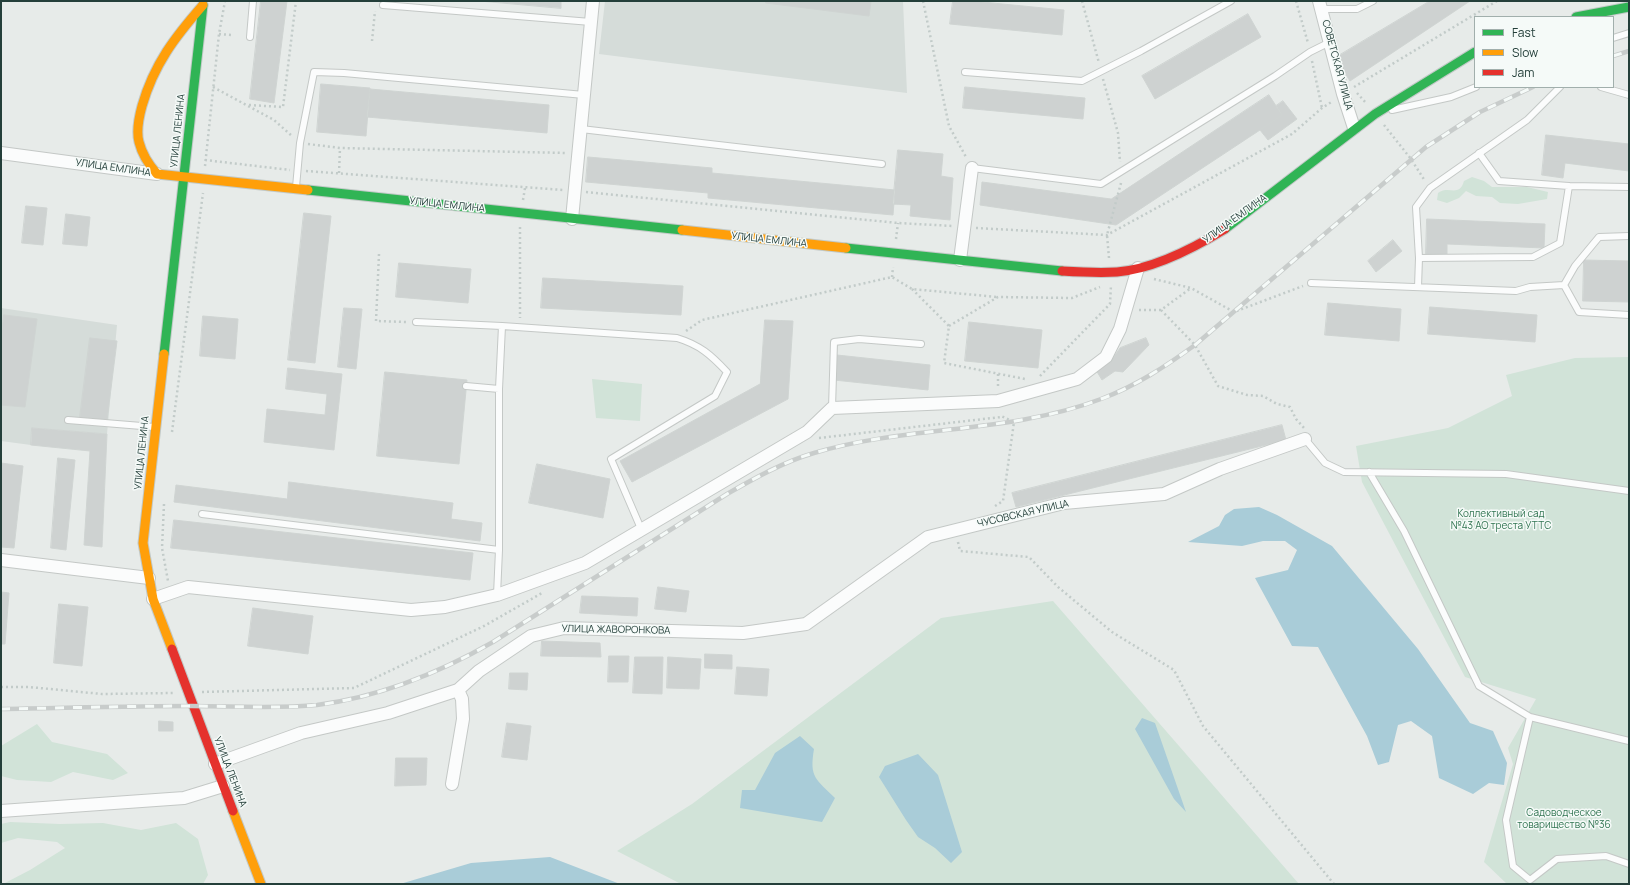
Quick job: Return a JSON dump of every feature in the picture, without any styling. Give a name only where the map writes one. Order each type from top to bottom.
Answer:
[{"type":"street","points":[[572,218],[593,1]]},
{"type":"street","name":"УЛИЦА ЛЕНИНА","points":[[157,174],[147,162],[141,150],[138,131],[146,93],[155,72],[170,45],[203,3]]},
{"type":"street","name":"УЛИЦА ЛЕНИНА","points":[[203,3],[143,543],[153,599],[171,643],[193,706],[261,884]]},
{"type":"street","name":"СОВЕТСКАЯ УЛИЦА","points":[[1320,5],[1354,128]]},
{"type":"street","points":[[1581,16],[1629,7]]},
{"type":"street","name":"УЛИЦА ЕМЛИНА","points":[[1,153],[157,174],[960,260],[1065,271],[1136,274],[1200,244],[1229,226],[1354,128],[1474,53]]},
{"type":"street","points":[[960,260],[972,168]]},
{"type":"street","points":[[153,599],[188,587],[411,610],[445,607],[497,595],[585,564],[807,432],[832,408],[998,401],[1077,379],[1106,357],[1120,329],[1136,274]]},
{"type":"street","name":"ЧУСОВСКАЯ УЛИЦА","points":[[806,624],[928,537],[1064,503],[1164,494],[1220,469],[1305,439]]},
{"type":"street","points":[[1,560],[149,578]]},
{"type":"street","name":"УЛИЦА ЖАВОРОНКОВА","points":[[215,764],[301,733],[388,713],[458,690],[479,671],[531,636],[564,628],[743,633],[806,624]]},
{"type":"street","points":[[452,784],[463,719],[462,699],[458,690]]},
{"type":"street","points":[[1,811],[184,798],[223,786]]},
{"type":"lane","points":[[250,37],[253,1]]},
{"type":"lane","points":[[965,72],[1082,81],[1141,51],[1232,1]]},
{"type":"lane","points":[[1320,5],[1357,9],[1372,1]]},
{"type":"lane","points":[[383,5],[591,22]]},
{"type":"lane","points":[[1614,38],[1629,33]]},
{"type":"lane","points":[[972,168],[1101,184],[1275,76],[1310,52],[1330,42]]},
{"type":"lane","points":[[296,189],[300,143],[314,72],[584,95]]},
{"type":"lane","points":[[1375,114],[1451,97],[1474,88]]},
{"type":"lane","points":[[1418,287],[1419,258],[1416,207],[1430,188],[1527,120],[1559,88]]},
{"type":"lane","points":[[1604,88],[1629,95]]},
{"type":"lane","points":[[581,129],[882,164]]},
{"type":"lane","points":[[1479,153],[1499,181],[1569,186],[1629,187]]},
{"type":"lane","points":[[1419,258],[1533,257],[1560,243],[1569,186]]},
{"type":"lane","points":[[1564,286],[1575,266],[1599,237],[1629,236]]},
{"type":"lane","points":[[1311,283],[1516,291],[1530,286],[1564,286]]},
{"type":"lane","points":[[1564,286],[1579,312],[1629,315]]},
{"type":"lane","points":[[416,322],[502,326],[677,338],[691,342],[710,354],[727,372],[714,396],[611,459],[642,531]]},
{"type":"lane","points":[[497,595],[499,550],[499,389],[502,326]]},
{"type":"lane","points":[[832,408],[834,342],[860,340],[921,344]]},
{"type":"lane","points":[[466,386],[499,389]]},
{"type":"lane","points":[[68,420],[156,427]]},
{"type":"lane","points":[[1305,439],[1325,463],[1344,472],[1506,474],[1629,491]]},
{"type":"lane","points":[[1369,472],[1404,531],[1479,686],[1530,717],[1629,741]]},
{"type":"lane","points":[[202,514],[499,550]]},
{"type":"lane","points":[[1530,717],[1506,820],[1513,866],[1530,880],[1557,859],[1606,856],[1629,864]]},
{"type":"path","points":[[171,438],[204,179],[219,34],[225,1]]},
{"type":"path","points":[[246,105],[283,107],[296,1]]},
{"type":"path","points":[[923,1],[949,126],[972,168]]},
{"type":"path","points":[[1082,1],[1118,133],[1121,182],[1107,235],[1110,272]]},
{"type":"path","points":[[372,42],[375,17]]},
{"type":"path","points":[[219,34],[231,35]]},
{"type":"path","points":[[213,87],[274,120],[300,143],[340,148],[579,154]]},
{"type":"path","points":[[1352,88],[1411,159],[1430,188]]},
{"type":"path","points":[[339,173],[340,148]]},
{"type":"path","points":[[520,328],[520,213],[525,188]]},
{"type":"path","points":[[379,254],[376,321],[416,322]]},
{"type":"path","points":[[1136,274],[1191,288],[1234,312],[1311,283]]},
{"type":"path","points":[[677,338],[702,320],[892,277],[912,290],[949,326]]},
{"type":"path","points":[[912,290],[998,297],[1072,298],[1111,282],[1110,304],[1035,381]]},
{"type":"path","points":[[1110,304],[1132,310],[1161,310],[1191,288]]},
{"type":"path","points":[[949,326],[998,297]]},
{"type":"path","points":[[1161,310],[1195,345],[1218,386],[1247,395],[1263,396],[1277,404],[1290,407],[1296,418],[1304,427],[1305,439]]},
{"type":"path","points":[[949,326],[944,363],[1027,380]]},
{"type":"path","points":[[990,509],[1003,501],[1014,422],[1001,417],[998,401],[998,374]]},
{"type":"path","points":[[164,501],[162,548],[171,593]]},
{"type":"path","points":[[955,530],[960,551],[1029,557],[1058,587],[1112,632],[1174,670],[1204,726],[1334,884]]},
{"type":"shaded area","points":[[605,1],[903,1],[907,93],[599,54]]},
{"type":"shaded area","points":[[1,308],[117,325],[107,434],[32,428],[31,445],[1,441]]},
{"type":"green space","points":[[1472,177],[1484,181],[1492,187],[1527,187],[1548,192],[1547,199],[1518,204],[1500,203],[1492,197],[1476,196],[1466,191],[1459,198],[1447,203],[1437,200],[1438,193],[1446,190],[1459,189],[1464,181]]},
{"type":"green space","name":"Коллективный сад №43 АО треста УТТС","points":[[1629,357],[1629,884],[1507,884],[1484,862],[1513,764],[1508,748],[1536,699],[1465,677],[1362,482],[1356,446],[1448,428],[1512,396],[1506,375],[1575,358]]},
{"type":"green space","points":[[592,379],[642,384],[640,421],[596,418]]},
{"type":"green space","points":[[1053,601],[1299,884],[681,884],[617,851],[692,804],[941,618]]},
{"type":"green space","points":[[37,724],[52,742],[107,754],[128,773],[113,780],[73,772],[51,782],[17,780],[1,776],[1,746]]},
{"type":"green space","points":[[10,822],[60,824],[103,823],[141,830],[176,823],[198,839],[208,875],[203,884],[3,884],[30,870],[65,848],[57,842],[18,838],[1,843],[1,824]]},
{"type":"water","points":[[1259,507],[1277,515],[1332,546],[1418,649],[1470,723],[1493,731],[1507,763],[1504,785],[1489,783],[1473,794],[1439,778],[1432,736],[1411,721],[1398,725],[1389,762],[1378,765],[1367,736],[1318,647],[1292,646],[1255,578],[1288,570],[1297,550],[1285,541],[1263,541],[1242,546],[1188,542],[1219,526],[1225,515],[1234,509]]},
{"type":"water","points":[[1142,718],[1155,723],[1186,812],[1174,799],[1135,729]]},
{"type":"water","points":[[800,736],[814,749],[812,766],[813,772],[819,782],[835,798],[822,822],[740,808],[742,790],[755,790],[775,753]]},
{"type":"water","points":[[918,754],[938,775],[962,852],[951,863],[935,848],[918,837],[879,777],[885,766]]},
{"type":"water","points":[[550,857],[620,884],[400,884],[471,863]]},
{"type":"building","points":[[261,1],[287,1],[274,103],[250,99]]},
{"type":"building","points":[[480,1],[561,1],[561,8]]},
{"type":"building","points":[[766,1],[871,1],[869,16],[766,3]]},
{"type":"building","points":[[953,1],[972,1],[1064,10],[1062,35],[950,24]]},
{"type":"building","points":[[1430,1],[1470,1],[1350,81],[1335,58]]},
{"type":"building","points":[[1248,14],[1261,37],[1155,99],[1142,76]]},
{"type":"building","points":[[321,84],[370,88],[366,136],[317,132]]},
{"type":"building","points":[[965,87],[1085,98],[1083,119],[963,108]]},
{"type":"building","points":[[370,89],[549,105],[547,133],[367,117]]},
{"type":"building","points":[[1269,95],[1282,115],[1116,225],[980,205],[982,182],[1111,199]]},
{"type":"building","points":[[1283,101],[1297,119],[1268,140],[1260,130],[1282,115],[1276,106]]},
{"type":"building","points":[[1546,135],[1629,144],[1629,171],[1565,163],[1563,178],[1542,175]]},
{"type":"building","points":[[898,150],[943,154],[941,176],[953,178],[950,220],[910,216],[911,205],[893,204]]},
{"type":"building","points":[[588,157],[712,168],[712,173],[895,190],[893,215],[708,198],[708,193],[586,182]]},
{"type":"building","points":[[26,206],[47,208],[43,245],[22,243]]},
{"type":"building","points":[[304,213],[331,216],[315,363],[288,360]]},
{"type":"building","points":[[66,214],[90,217],[87,246],[63,244]]},
{"type":"building","points":[[1427,219],[1545,224],[1544,248],[1447,244],[1447,255],[1426,254]]},
{"type":"building","points":[[1393,240],[1402,251],[1376,272],[1368,261]]},
{"type":"building","points":[[1584,260],[1629,261],[1629,302],[1583,301]]},
{"type":"building","points":[[399,263],[471,269],[468,303],[396,297]]},
{"type":"building","points":[[543,278],[683,286],[681,315],[541,308]]},
{"type":"building","points":[[1328,303],[1401,309],[1399,341],[1325,335]]},
{"type":"building","points":[[1430,307],[1537,315],[1535,342],[1428,334]]},
{"type":"building","points":[[344,308],[362,309],[356,369],[338,367]]},
{"type":"building","points":[[4,315],[37,319],[25,407],[1,405],[1,339]]},
{"type":"building","points":[[203,316],[238,319],[235,359],[200,356]]},
{"type":"building","points":[[765,320],[793,321],[788,399],[632,482],[620,461],[760,384]]},
{"type":"building","points":[[969,322],[1042,330],[1038,368],[965,361]]},
{"type":"building","points":[[90,338],[117,341],[107,420],[80,417]]},
{"type":"building","points":[[1146,338],[1149,345],[1123,372],[1115,371],[1102,380],[1096,370],[1113,358],[1120,348]]},
{"type":"building","points":[[837,355],[930,365],[928,390],[834,380]]},
{"type":"building","points":[[288,368],[342,374],[334,450],[264,442],[267,409],[325,415],[327,394],[286,389]]},
{"type":"building","points":[[385,372],[467,380],[459,464],[377,456]]},
{"type":"building","points":[[1282,425],[1286,440],[1016,507],[1012,493]]},
{"type":"building","points":[[32,428],[107,434],[102,547],[84,545],[90,451],[31,445]]},
{"type":"building","points":[[58,458],[75,460],[66,550],[51,548]]},
{"type":"building","points":[[1,463],[23,466],[14,548],[1,547]]},
{"type":"building","points":[[537,464],[610,479],[603,518],[529,503]]},
{"type":"building","points":[[289,482],[453,503],[451,519],[482,523],[480,541],[174,502],[176,485],[287,499]]},
{"type":"building","points":[[174,520],[473,553],[470,580],[171,548]]},
{"type":"building","points":[[658,587],[689,591],[686,612],[655,609]]},
{"type":"building","points":[[1,592],[9,593],[5,644],[1,644]]},
{"type":"building","points":[[582,596],[638,598],[637,616],[580,613]]},
{"type":"building","points":[[59,604],[88,607],[82,666],[54,663]]},
{"type":"building","points":[[253,608],[313,616],[308,654],[248,646]]},
{"type":"building","points":[[542,641],[600,643],[601,657],[541,656]]},
{"type":"building","points":[[705,654],[732,655],[732,669],[705,668]]},
{"type":"building","points":[[609,656],[629,656],[628,682],[608,682]]},
{"type":"building","points":[[635,657],[663,657],[662,694],[633,693]]},
{"type":"building","points":[[668,657],[701,659],[699,689],[667,688]]},
{"type":"building","points":[[737,667],[769,669],[767,696],[735,694]]},
{"type":"building","points":[[510,673],[528,673],[527,690],[509,689]]},
{"type":"building","points":[[159,721],[173,722],[173,731],[159,731]]},
{"type":"building","points":[[507,723],[531,726],[527,760],[502,757]]},
{"type":"building","points":[[396,758],[427,758],[426,785],[395,786]]},
{"type":"railway","points":[[1614,56],[1629,51]]},
{"type":"railway","points":[[1,709],[168,706],[302,706],[317,705],[363,696],[408,682],[451,664],[493,642],[727,494],[759,476],[791,461],[814,453],[850,444],[1031,418],[1066,410],[1101,399],[1138,382],[1162,368],[1195,345],[1426,147],[1480,112],[1531,88]]},
{"type":"traffic: fast","points":[[164,354],[203,5]]},
{"type":"traffic: fast","points":[[1581,16],[1629,7]]},
{"type":"traffic: fast","points":[[1225,229],[1375,114],[1474,53]]},
{"type":"traffic: fast","points":[[308,190],[682,230]]},
{"type":"traffic: fast","points":[[846,248],[1062,271]]},
{"type":"traffic: slow","points":[[203,5],[183,28],[166,52],[147,91],[138,124],[138,138],[146,159],[157,174],[308,190]]},
{"type":"traffic: slow","points":[[682,230],[846,248]]},
{"type":"traffic: slow","points":[[164,354],[143,543],[153,599],[172,649]]},
{"type":"traffic: slow","points":[[233,811],[261,884]]},
{"type":"traffic: jam","points":[[1062,271],[1117,272],[1145,267],[1187,250],[1225,229]]},
{"type":"traffic: jam","points":[[172,649],[233,811]]},
{"type":"park label","name":"Садоводческое товарищество №36","points":[[1564,818]]}]
